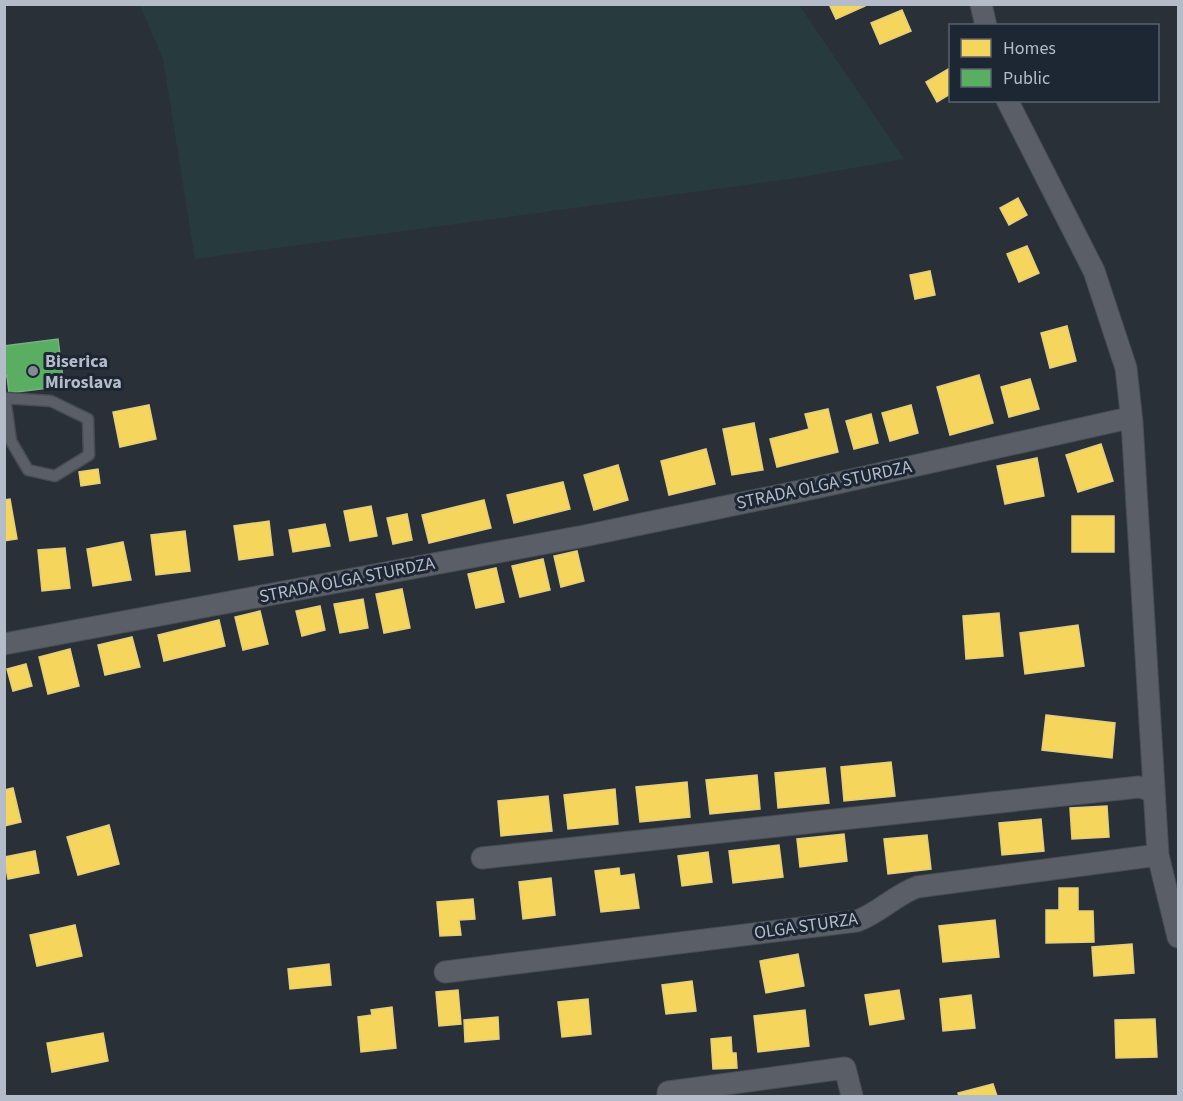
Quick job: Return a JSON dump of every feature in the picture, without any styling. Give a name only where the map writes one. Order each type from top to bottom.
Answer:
[{"type":"street","points":[[981,4],[986,24]]},
{"type":"street","points":[[1008,102],[1094,272],[1126,368],[1132,422],[1158,855],[1179,937]]},
{"type":"street","name":"STRADA OLGA STURDZA","points":[[4,644],[585,536],[1120,420],[1132,422]]},
{"type":"street","points":[[482,858],[1139,787],[1153,791]]},
{"type":"street","name":"OLGA STURZA","points":[[445,972],[857,921],[874,915],[904,892],[917,887],[1158,855]]},
{"type":"street","points":[[668,1096],[668,1092],[845,1068],[852,1096]]},
{"type":"lane","points":[[5,398],[51,401],[88,420],[89,455],[55,476],[28,470],[11,441],[5,398]]},
{"type":"green space","points":[[140,5],[799,5],[904,159],[790,179],[195,259],[163,59]]},
{"type":"building: Homes","points":[[829,4],[865,4],[865,6],[836,19]]},
{"type":"building: Homes","points":[[902,10],[911,31],[880,44],[871,23]]},
{"type":"building: Homes","points":[[949,69],[949,95],[937,102],[926,82]]},
{"type":"building: Homes","points":[[1018,198],[1027,215],[1009,225],[1000,208]]},
{"type":"building: Homes","points":[[1027,246],[1039,273],[1019,282],[1007,254]]},
{"type":"building: Homes","points":[[930,271],[935,295],[915,299],[910,275]]},
{"type":"building: Homes","points":[[1067,326],[1076,361],[1050,368],[1041,333]]},
{"type":"building: Homes","points":[[979,375],[993,423],[950,435],[937,387]]},
{"type":"building: Homes","points":[[1030,379],[1039,409],[1009,417],[1001,387]]},
{"type":"building: Homes","points":[[149,405],[156,439],[120,447],[113,412]]},
{"type":"building: Homes","points":[[911,405],[918,433],[890,441],[882,413]]},
{"type":"building: Homes","points":[[828,409],[838,452],[777,467],[770,439],[809,429],[805,414]]},
{"type":"building: Homes","points":[[871,414],[878,443],[854,449],[846,421]]},
{"type":"building: Homes","points":[[754,423],[763,470],[732,475],[723,429]]},
{"type":"building: Homes","points":[[1101,444],[1113,481],[1078,492],[1066,455]]},
{"type":"building: Homes","points":[[706,449],[715,484],[669,495],[661,461]]},
{"type":"building: Homes","points":[[1037,458],[1044,496],[1005,504],[997,466]]},
{"type":"building: Homes","points":[[618,465],[628,500],[594,510],[584,475]]},
{"type":"building: Homes","points":[[98,469],[100,483],[81,486],[79,472]]},
{"type":"building: Homes","points":[[563,482],[570,509],[514,523],[507,495]]},
{"type":"building: Homes","points":[[10,499],[17,539],[4,541],[4,500]]},
{"type":"building: Homes","points":[[484,500],[491,528],[429,543],[422,515]]},
{"type":"building: Homes","points":[[371,506],[377,536],[350,541],[344,511]]},
{"type":"building: Homes","points":[[407,514],[412,540],[393,544],[387,518]]},
{"type":"building: Homes","points":[[1072,516],[1114,516],[1114,552],[1072,552]]},
{"type":"building: Homes","points":[[269,521],[273,555],[239,560],[234,526]]},
{"type":"building: Homes","points":[[325,524],[330,546],[293,552],[289,530]]},
{"type":"building: Homes","points":[[185,531],[190,571],[156,575],[151,535]]},
{"type":"building: Homes","points":[[123,542],[131,580],[93,586],[87,549]]},
{"type":"building: Homes","points":[[65,548],[70,588],[42,591],[38,550]]},
{"type":"building: Homes","points":[[577,551],[584,581],[561,587],[554,556]]},
{"type":"building: Homes","points":[[543,559],[550,590],[520,597],[512,566]]},
{"type":"building: Homes","points":[[496,568],[504,602],[476,608],[468,574]]},
{"type":"building: Homes","points":[[402,589],[410,628],[384,633],[376,594]]},
{"type":"building: Homes","points":[[363,599],[368,628],[340,633],[334,604]]},
{"type":"building: Homes","points":[[320,606],[325,630],[302,636],[296,611]]},
{"type":"building: Homes","points":[[260,611],[268,644],[243,650],[235,617]]},
{"type":"building: Homes","points":[[999,613],[1003,656],[966,659],[963,616]]},
{"type":"building: Homes","points":[[219,620],[225,646],[164,661],[158,635]]},
{"type":"building: Homes","points":[[1078,625],[1084,666],[1025,674],[1020,633]]},
{"type":"building: Homes","points":[[132,637],[140,667],[105,675],[98,645]]},
{"type":"building: Homes","points":[[70,649],[79,686],[48,694],[39,657]]},
{"type":"building: Homes","points":[[26,664],[32,686],[13,691],[7,669]]},
{"type":"building: Homes","points":[[1046,715],[1115,723],[1112,758],[1042,750]]},
{"type":"building: Homes","points":[[891,762],[895,796],[844,801],[841,767]]},
{"type":"building: Homes","points":[[825,768],[829,803],[778,808],[775,773]]},
{"type":"building: Homes","points":[[757,775],[760,809],[710,814],[706,780]]},
{"type":"building: Homes","points":[[687,782],[690,817],[640,822],[636,787]]},
{"type":"building: Homes","points":[[13,788],[21,822],[4,826],[4,790]]},
{"type":"building: Homes","points":[[615,789],[618,824],[568,829],[564,795]]},
{"type":"building: Homes","points":[[548,796],[552,831],[501,836],[498,801]]},
{"type":"building: Homes","points":[[1107,806],[1109,837],[1072,839],[1070,808]]},
{"type":"building: Homes","points":[[1041,819],[1044,851],[1002,855],[999,823]]},
{"type":"building: Homes","points":[[109,825],[119,864],[78,875],[67,837]]},
{"type":"building: Homes","points":[[844,834],[847,861],[800,867],[797,839]]},
{"type":"building: Homes","points":[[927,835],[931,869],[888,874],[884,839]]},
{"type":"building: Homes","points":[[779,845],[783,877],[733,883],[729,851]]},
{"type":"building: Homes","points":[[35,851],[39,873],[8,879],[4,857]]},
{"type":"building: Homes","points":[[708,852],[712,882],[682,886],[678,856]]},
{"type":"building: Homes","points":[[619,868],[620,876],[634,874],[639,908],[601,912],[595,871]]},
{"type":"building: Homes","points":[[551,878],[555,915],[523,919],[519,882]]},
{"type":"building: Homes","points":[[1059,888],[1078,888],[1078,911],[1093,911],[1094,942],[1046,943],[1046,910],[1059,910]]},
{"type":"building: Homes","points":[[473,899],[475,919],[459,920],[461,935],[440,936],[437,902]]},
{"type":"building: Homes","points":[[995,920],[999,957],[943,962],[939,926]]},
{"type":"building: Homes","points":[[75,925],[82,956],[37,966],[30,935]]},
{"type":"building: Homes","points":[[1132,944],[1134,973],[1094,976],[1092,947]]},
{"type":"building: Homes","points":[[798,954],[804,986],[766,993],[760,961]]},
{"type":"building: Homes","points":[[329,964],[331,985],[290,989],[288,969]]},
{"type":"building: Homes","points":[[692,981],[696,1011],[666,1014],[662,985]]},
{"type":"building: Homes","points":[[458,990],[461,1024],[439,1026],[436,992]]},
{"type":"building: Homes","points":[[899,990],[904,1019],[870,1025],[865,995]]},
{"type":"building: Homes","points":[[971,995],[975,1028],[943,1031],[940,999]]},
{"type":"building: Homes","points":[[588,999],[591,1034],[562,1037],[558,1002]]},
{"type":"building: Homes","points":[[392,1007],[396,1048],[361,1052],[358,1017],[372,1015],[371,1010]]},
{"type":"building: Homes","points":[[805,1010],[809,1046],[758,1052],[754,1016]]},
{"type":"building: Homes","points":[[498,1017],[499,1039],[465,1042],[464,1020]]},
{"type":"building: Homes","points":[[1155,1019],[1157,1057],[1116,1058],[1115,1020]]},
{"type":"building: Homes","points":[[103,1033],[108,1061],[52,1072],[47,1043]]},
{"type":"building: Homes","points":[[731,1037],[732,1053],[736,1053],[737,1068],[713,1069],[711,1039]]},
{"type":"building: Homes","points":[[993,1084],[997,1096],[959,1096],[958,1093]]},
{"type":"building: Public","name":"Biserica Miroslava","points":[[58,339],[64,386],[9,393],[7,376],[4,377],[4,346]]},
{"type":"place","name":"Biserica Miroslava","points":[[33,371]]}]
